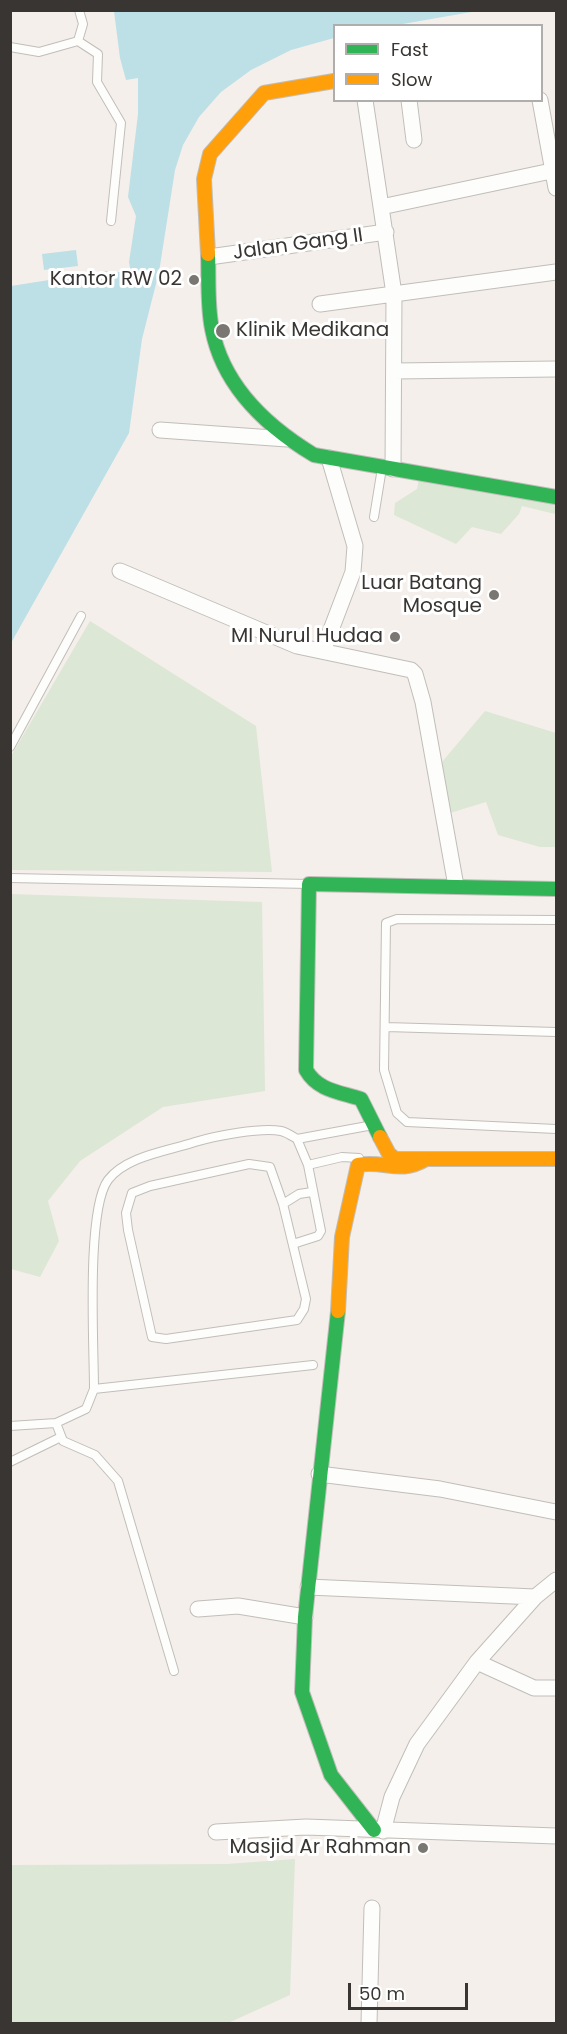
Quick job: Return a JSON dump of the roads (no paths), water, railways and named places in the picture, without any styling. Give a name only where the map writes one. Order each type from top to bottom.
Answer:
[{"type":"street","points":[[333,81],[264,93],[225,134],[206,166],[212,329],[226,370],[240,393],[287,439],[310,453],[556,497]]},
{"type":"street","points":[[365,102],[394,294],[394,371],[387,468]]},
{"type":"street","points":[[409,102],[414,140]]},
{"type":"street","points":[[540,102],[555,170],[556,188]]},
{"type":"street","points":[[381,207],[555,170]]},
{"type":"street","name":"Jalan Gang II","points":[[209,257],[386,232]]},
{"type":"street","points":[[320,304],[556,272]]},
{"type":"street","points":[[394,371],[556,369]]},
{"type":"street","points":[[160,430],[287,439]]},
{"type":"street","points":[[323,651],[353,572],[355,546],[329,458]]},
{"type":"street","points":[[120,571],[297,646],[402,667],[416,674],[456,886]]},
{"type":"street","points":[[556,889],[309,884],[306,1070],[310,1080],[319,1087],[361,1100],[389,1154],[395,1159],[556,1159]]},
{"type":"street","points":[[379,1830],[331,1775],[304,1700],[305,1617],[319,1474],[337,1329],[342,1237],[358,1165],[367,1162],[403,1170],[413,1168],[426,1159]]},
{"type":"street","points":[[319,1474],[440,1489],[556,1512]]},
{"type":"street","points":[[379,1830],[417,1744],[477,1662],[536,1597],[556,1580]]},
{"type":"street","points":[[308,1587],[536,1597]]},
{"type":"street","points":[[198,1609],[238,1606],[305,1617]]},
{"type":"street","points":[[477,1662],[534,1688],[556,1688]]},
{"type":"street","points":[[216,1832],[306,1827],[556,1836]]},
{"type":"street","points":[[369,2024],[372,1908]]},
{"type":"lane","points":[[79,10],[83,24]]},
{"type":"lane","points":[[78,41],[87,10]]},
{"type":"lane","points":[[10,47],[39,52],[78,41],[98,54],[97,82],[121,123],[111,221]]},
{"type":"lane","points":[[374,517],[387,468]]},
{"type":"lane","points":[[10,747],[81,616]]},
{"type":"lane","points":[[10,878],[309,884]]},
{"type":"lane","points":[[556,920],[397,919],[386,923],[384,1071],[397,1113],[407,1122],[556,1130]]},
{"type":"lane","points":[[386,1027],[556,1032]]},
{"type":"lane","points":[[10,1425],[57,1423],[86,1409],[94,1389],[94,1227],[100,1196],[108,1179],[132,1162],[204,1140],[237,1133],[281,1131],[297,1139],[375,1125]]},
{"type":"lane","points":[[293,1244],[318,1236],[321,1232],[308,1165],[297,1139]]},
{"type":"lane","points":[[308,1165],[342,1157],[395,1159]]},
{"type":"lane","points":[[249,1164],[270,1167],[283,1204],[306,1299],[304,1309],[297,1320],[166,1339],[152,1337],[127,1221],[126,1213],[132,1193],[150,1186],[249,1164]]},
{"type":"lane","points":[[283,1204],[299,1194],[312,1192]]},
{"type":"lane","points":[[94,1389],[313,1365]]},
{"type":"lane","points":[[57,1423],[63,1441],[95,1455],[118,1481],[174,1671]]},
{"type":"lane","points":[[10,1462],[61,1437]]},
{"type":"water","points":[[114,11],[477,11],[403,24],[333,24],[333,38],[291,50],[251,70],[221,92],[199,117],[183,145],[175,170],[159,272],[142,339],[129,433],[11,643],[11,286],[106,271],[131,273],[129,262],[136,216],[128,197],[138,114],[138,78],[126,80],[120,58]]},
{"type":"water","points":[[76,250],[78,266],[44,270],[42,254]]},
{"type":"place","name":"Kantor RW 02","points":[[194,280]]},
{"type":"place","name":"Klinik Medikana","points":[[223,331]]},
{"type":"place","name":"Luar Batang Mosque","points":[[494,595]]},
{"type":"place","name":"MI Nurul Hudaa","points":[[395,637]]},
{"type":"place","name":"Masjid Ar Rahman","points":[[423,1848]]}]
